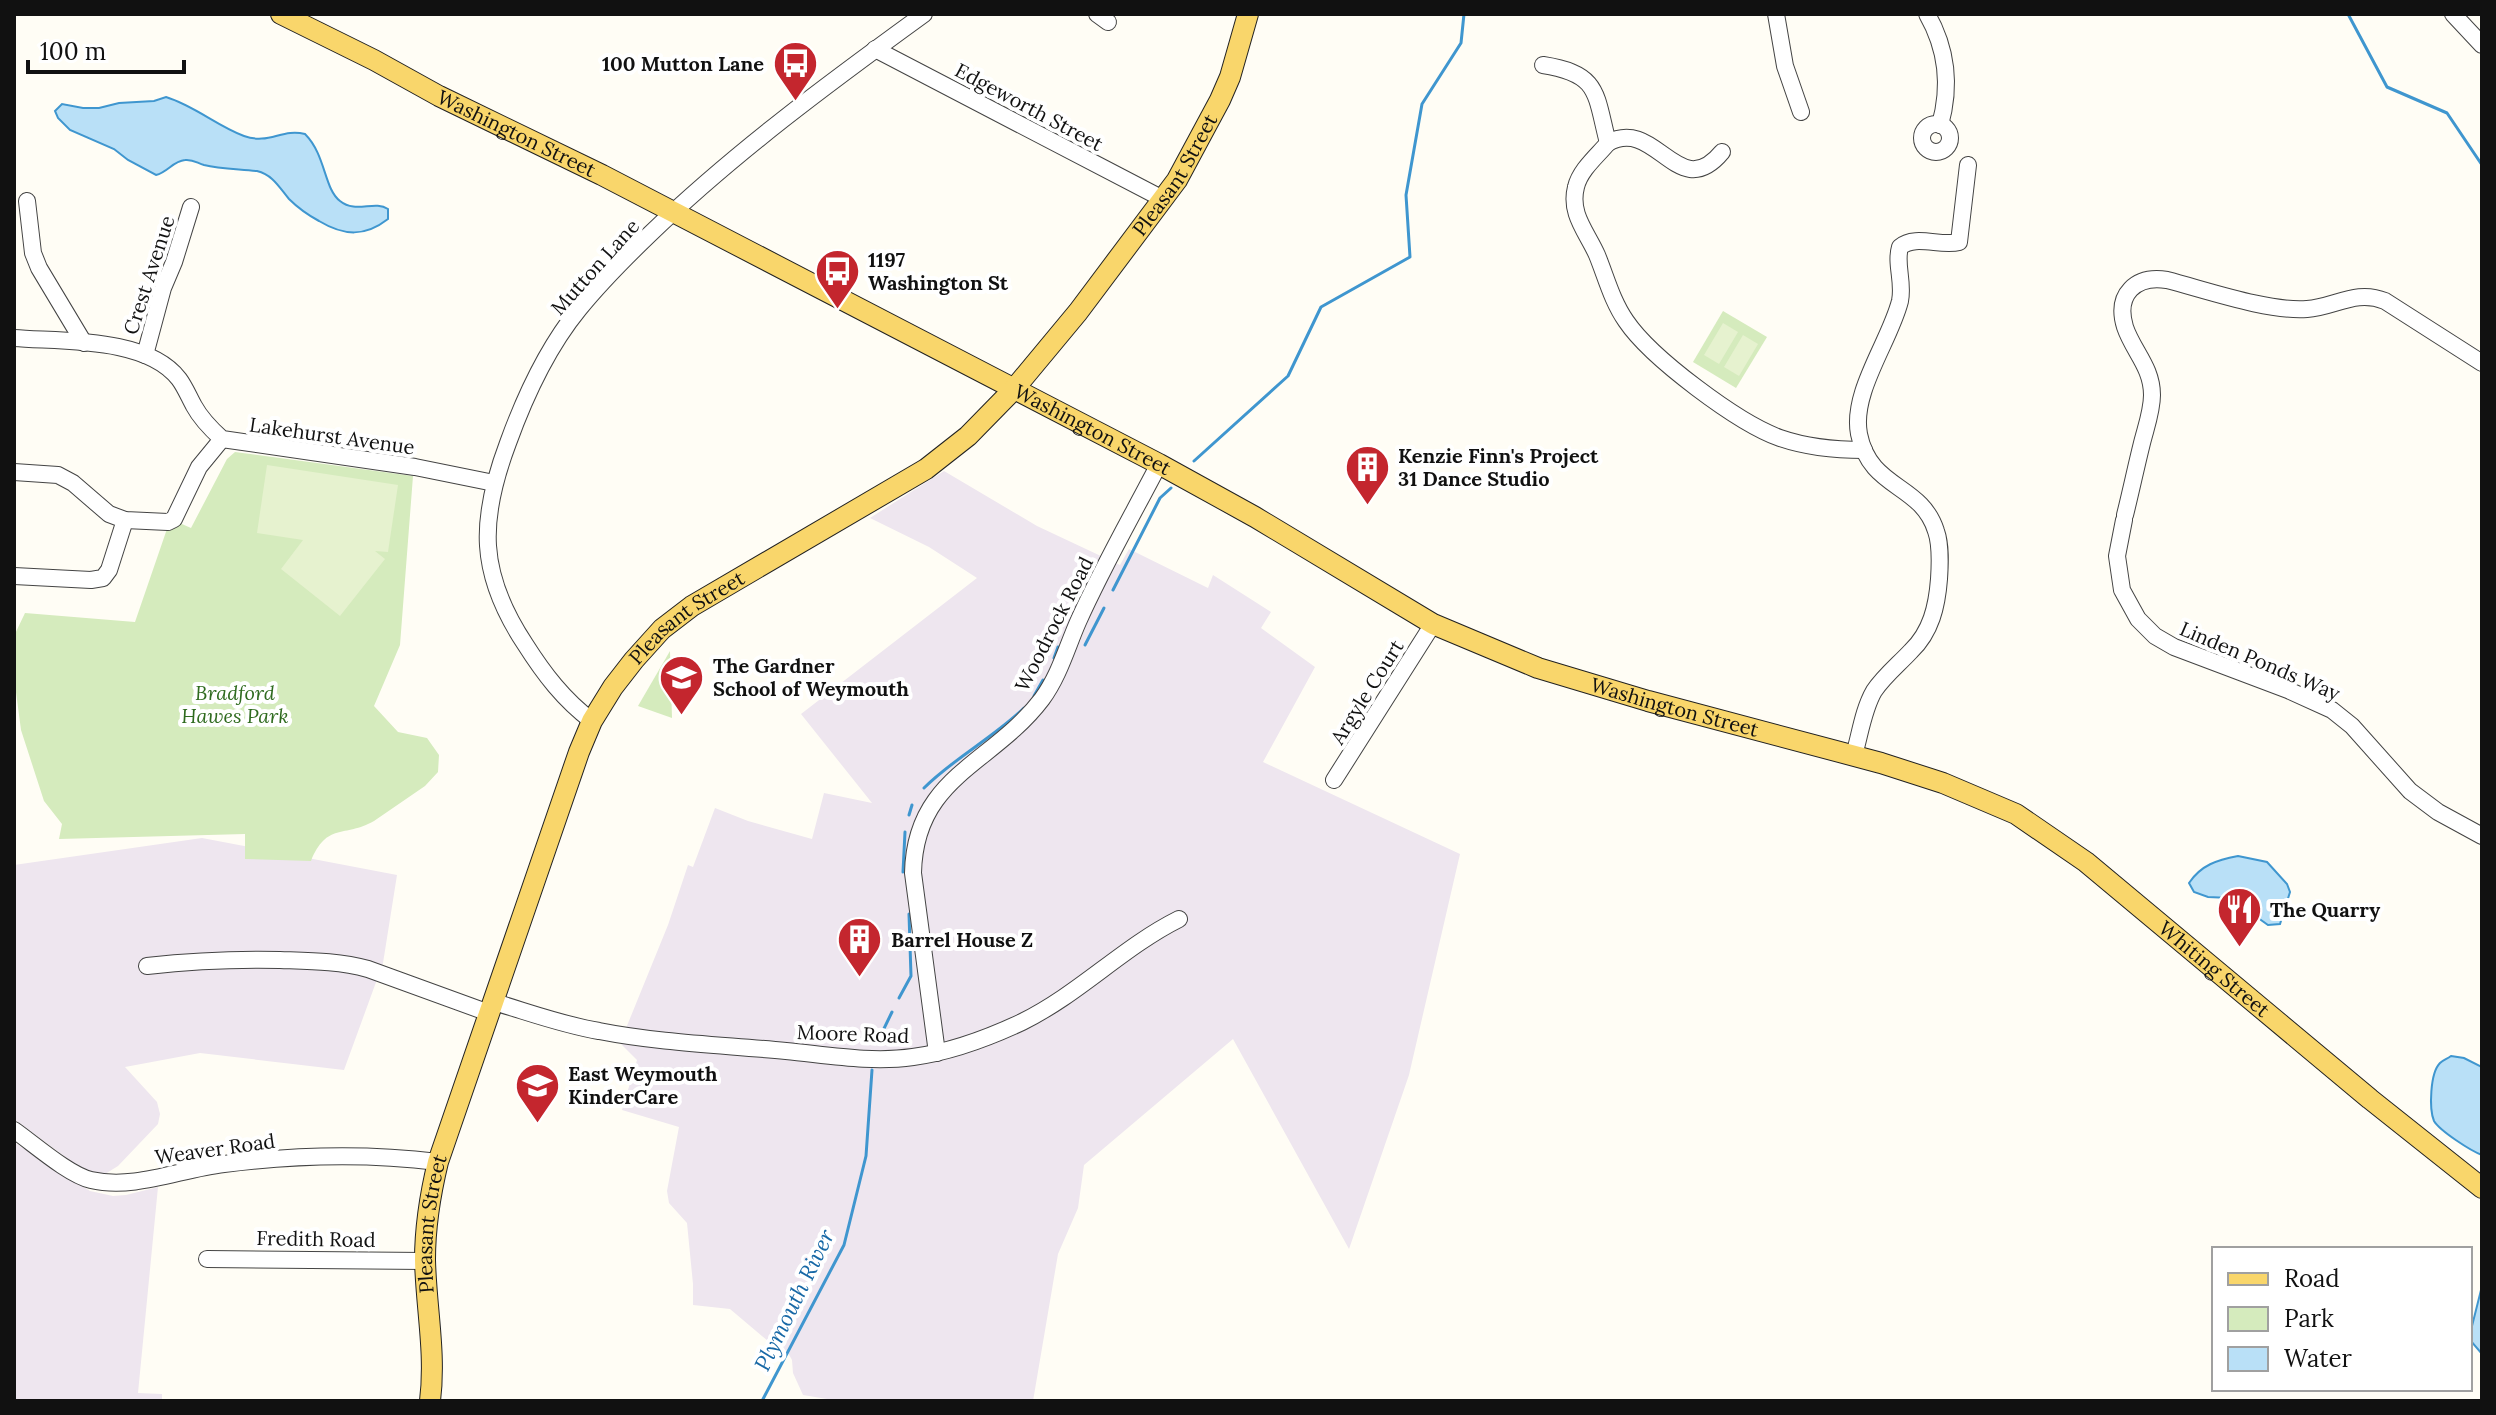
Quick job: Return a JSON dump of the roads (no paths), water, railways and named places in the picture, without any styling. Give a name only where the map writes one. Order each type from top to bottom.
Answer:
[{"type":"main road","name":"Washington Street","points":[[281,14],[673,211],[1159,464],[1267,524],[1433,624],[1538,668],[1576,680],[1928,778]]},
{"type":"main road","name":"Pleasant Street","points":[[430,1401],[433,1347],[425,1261],[427,1217],[438,1162],[592,721],[634,660],[662,629],[713,593],[930,467],[968,436],[1014,389],[1078,312],[1184,169],[1230,77],[1248,14]]},
{"type":"main road","name":"Whiting Street","points":[[1928,778],[2016,814],[2062,844],[2482,1188]]},
{"type":"street","name":"Mutton Lane","points":[[592,721],[559,692],[529,650],[505,609],[491,570],[489,501],[518,415],[531,387],[578,310],[673,211],[749,145],[924,14]]},
{"type":"street","points":[[1776,14],[1785,66],[1801,112]]},
{"type":"street","points":[[1927,14],[1939,37],[1945,60],[1946,84],[1940,125]]},
{"type":"street","points":[[2453,14],[2482,45]]},
{"type":"street","name":"Edgeworth Street","points":[[875,49],[1163,199]]},
{"type":"street","points":[[1543,65],[1578,73],[1590,85],[1608,143]]},
{"type":"street","points":[[1722,152],[1710,164],[1689,169],[1667,160],[1640,139],[1629,137],[1608,143],[1585,170],[1574,195],[1576,211],[1620,311],[1644,344],[1713,399],[1770,434],[1794,442],[1864,450]]},
{"type":"street","points":[[1854,755],[1873,693],[1925,634],[1934,612],[1939,577],[1938,537],[1929,516],[1912,497],[1879,474],[1859,435],[1859,413],[1863,393],[1900,299],[1902,279],[1899,250],[1902,244],[1909,241],[1959,242],[1968,165]]},
{"type":"street","points":[[27,201],[30,239],[36,261],[84,343]]},
{"type":"street","name":"Crest Avenue","points":[[145,355],[163,288],[191,207]]},
{"type":"street","name":"Linden Ponds Way","points":[[2482,363],[2385,301],[2371,296],[2354,296],[2319,308],[2290,309],[2167,280],[2150,278],[2141,281],[2125,298],[2123,316],[2127,331],[2149,372],[2151,404],[2118,544],[2120,579],[2126,600],[2146,628],[2174,647],[2332,710],[2352,726],[2410,791],[2438,812],[2482,836]]},
{"type":"street","name":"Lakehurst Avenue","points":[[14,338],[125,348],[145,355],[171,370],[200,416],[222,439],[415,467],[494,483]]},
{"type":"street","points":[[14,472],[58,475],[73,483],[109,514],[125,520],[160,523],[174,519],[199,467],[222,439]]},
{"type":"street","name":"Woodrock Road","points":[[937,1053],[913,873],[913,851],[918,831],[937,796],[956,776],[1019,725],[1043,698],[1159,464]]},
{"type":"street","points":[[14,576],[103,578],[109,570],[125,520]]},
{"type":"street","name":"Argyle Court","points":[[1334,780],[1433,624]]},
{"type":"street","name":"Moore Road","points":[[147,966],[213,959],[352,964],[491,1008],[624,1036],[874,1059],[913,1058],[975,1041],[1023,1022],[1070,995],[1179,919]]},
{"type":"street","name":"Weaver Road","points":[[14,1130],[85,1178],[115,1183],[220,1164],[272,1159],[378,1157],[438,1162]]},
{"type":"street","name":"Fredith Road","points":[[207,1259],[425,1261]]},
{"type":"water","points":[[166,97],[244,136],[261,139],[289,133],[305,134],[317,152],[335,196],[346,205],[388,209],[388,219],[363,231],[337,230],[303,211],[272,178],[257,171],[210,166],[188,160],[177,162],[156,175],[114,149],[70,130],[55,111],[62,104],[99,108]]},
{"type":"water","points":[[2238,856],[2267,862],[2287,884],[2290,892],[2280,924],[2268,925],[2230,898],[2208,897],[2194,892],[2189,883],[2199,872],[2216,862]]},
{"type":"water","points":[[2451,1056],[2464,1058],[2482,1067],[2482,1155],[2442,1130],[2432,1115],[2434,1075],[2440,1063]]},
{"type":"water","points":[[2482,1286],[2482,1354],[2472,1342],[2472,1326]]},
{"type":"waterway","name":"Plymouth River","points":[[1194,461],[1288,376],[1321,307],[1410,257],[1406,195],[1422,104],[1461,43],[1464,14]]},
{"type":"waterway","name":"Plymouth River","points":[[2348,14],[2387,87],[2447,113],[2482,165]]},
{"type":"waterway","name":"Plymouth River","points":[[1113,590],[1160,498],[1171,488]]},
{"type":"waterway","name":"Plymouth River","points":[[1085,645],[1104,608]]},
{"type":"waterway","name":"Plymouth River","points":[[1054,658],[1058,647]]},
{"type":"waterway","name":"Plymouth River","points":[[1034,696],[1043,680]]},
{"type":"waterway","name":"Plymouth River","points":[[924,788],[1024,708]]},
{"type":"waterway","name":"Plymouth River","points":[[909,815],[912,805]]},
{"type":"waterway","name":"Plymouth River","points":[[903,872],[905,832]]},
{"type":"waterway","name":"Plymouth River","points":[[899,998],[911,976],[909,914]]},
{"type":"waterway","name":"Plymouth River","points":[[877,1043],[892,1012]]},
{"type":"waterway","name":"Plymouth River","points":[[762,1401],[844,1245],[866,1156],[872,1070]]},
{"type":"place","name":"100 Mutton Lane","points":[[795,103]]},
{"type":"place","name":"1197 Washington St","points":[[837,310]]},
{"type":"place","name":"Kenzie Finn's Project 31 Dance Studio","points":[[1367,506]]},
{"type":"place","name":"The Gardner School of Weymouth","points":[[682,716]]},
{"type":"place","name":"The Quarry","points":[[2239,949]]},
{"type":"place","name":"Barrel House Z","points":[[860,979]]},
{"type":"place","name":"East Weymouth KinderCare","points":[[537,1124]]},
{"type":"park label","name":"Bradford Hawes Park","points":[[235,704]]}]
